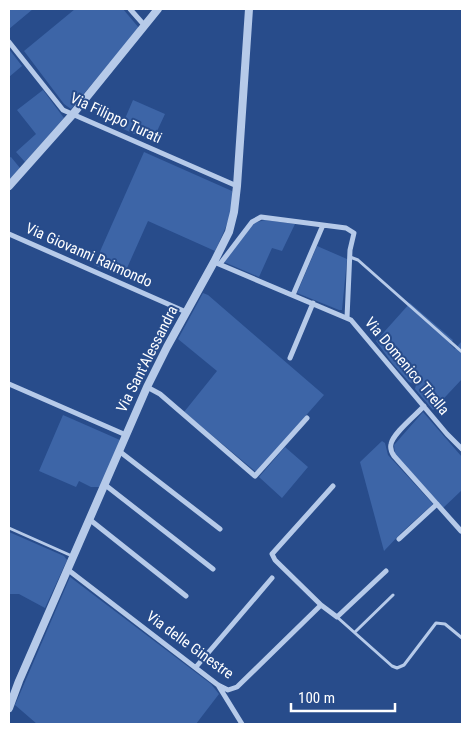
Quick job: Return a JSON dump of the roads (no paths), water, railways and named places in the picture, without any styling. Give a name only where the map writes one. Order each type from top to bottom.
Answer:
[{"type":"street","points":[[130,9],[145,26]]},
{"type":"street","points":[[9,186],[73,114],[158,9]]},
{"type":"street","name":"Via Sant'Alessandra","points":[[9,708],[19,681],[147,388],[186,312],[217,263],[228,232],[234,212],[237,186],[249,9]]},
{"type":"street","name":"Via Filippo Turati","points":[[9,42],[63,110],[237,186]]},
{"type":"street","points":[[217,263],[256,218],[261,217],[352,230],[354,238],[350,250],[347,318]]},
{"type":"street","points":[[293,295],[323,225]]},
{"type":"street","name":"Via Giovanni Raimondo","points":[[9,234],[186,312]]},
{"type":"street","name":"Via Domenico Tirella","points":[[217,263],[356,323],[447,434],[462,449]]},
{"type":"street","points":[[290,358],[313,303]]},
{"type":"street","points":[[9,384],[126,435]]},
{"type":"street","points":[[147,388],[160,394],[255,476],[307,418]]},
{"type":"street","points":[[424,406],[396,434],[391,443],[392,450],[394,456],[461,531]]},
{"type":"street","points":[[119,451],[220,529]]},
{"type":"street","points":[[104,484],[213,569]]},
{"type":"street","points":[[333,486],[272,554],[275,560],[320,605],[337,617],[386,571]]},
{"type":"street","points":[[399,539],[437,504]]},
{"type":"street","points":[[89,519],[186,596]]},
{"type":"street","name":"Via delle Ginestre","points":[[67,570],[218,685],[228,690],[237,687],[320,605]]},
{"type":"street","points":[[196,667],[272,578]]},
{"type":"street","points":[[218,685],[242,724]]},
{"type":"lane","points":[[350,257],[358,260],[462,352]]},
{"type":"lane","points":[[9,528],[73,556]]},
{"type":"lane","points":[[354,632],[393,595]]},
{"type":"lane","points":[[337,617],[392,666],[397,668],[404,665],[436,623],[445,624],[462,638]]}]
